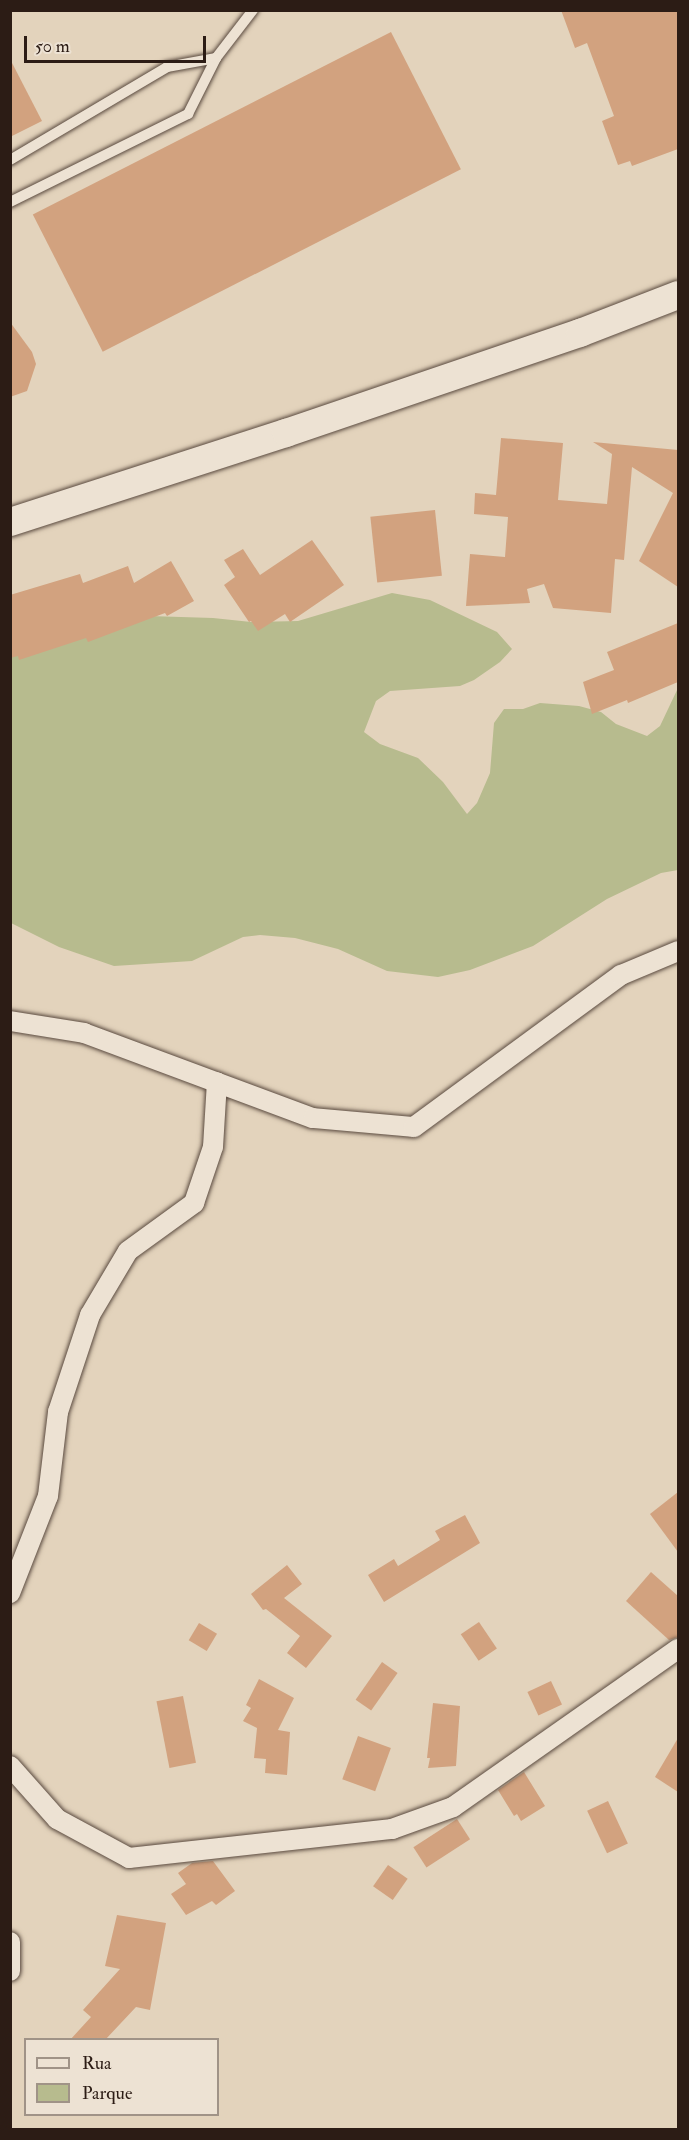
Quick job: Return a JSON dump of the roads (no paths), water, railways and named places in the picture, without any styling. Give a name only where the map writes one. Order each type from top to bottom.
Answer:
[{"type":"main road","points":[[10,522],[297,430],[580,333],[678,295]]},
{"type":"street","points":[[10,1021],[84,1033],[314,1118],[414,1127],[621,975],[678,951]]},
{"type":"street","points":[[10,1593],[48,1496],[58,1412],[90,1315],[128,1251],[194,1203],[213,1147],[217,1082]]},
{"type":"street","points":[[10,1766],[57,1819],[129,1858],[392,1829],[453,1807],[678,1649]]},
{"type":"street","points":[[10,1942],[10,1971]]},
{"type":"lane","points":[[10,202],[188,114],[216,58],[253,10]]},
{"type":"lane","points":[[10,160],[167,67],[216,58]]}]
